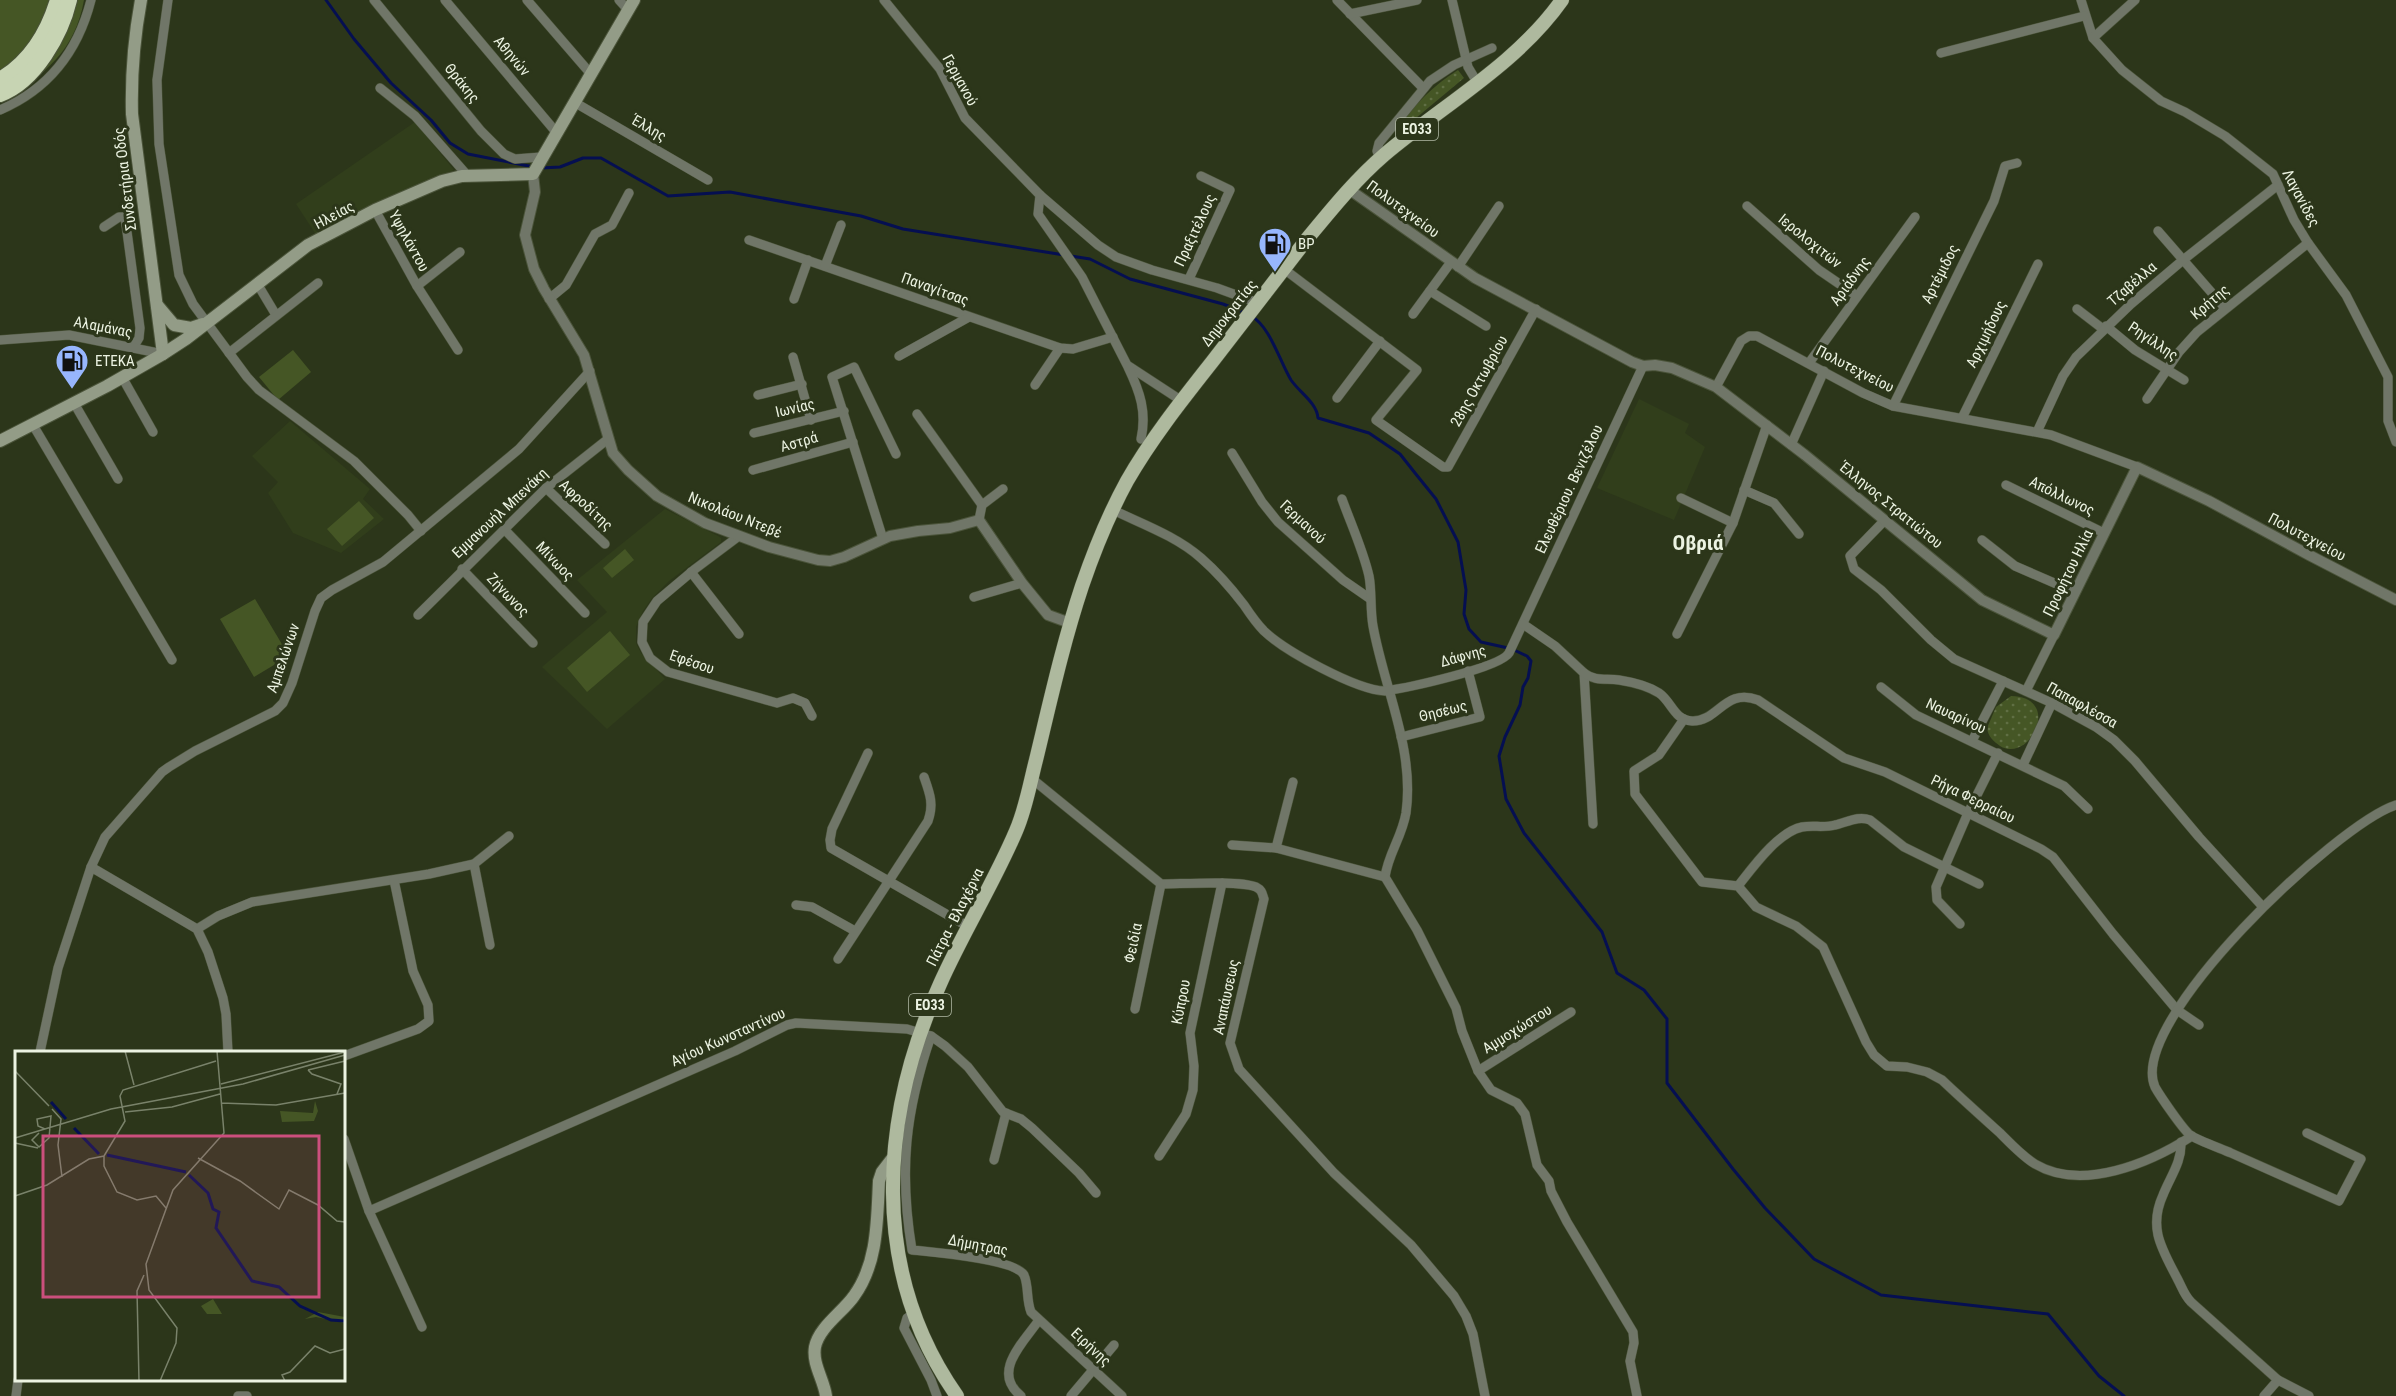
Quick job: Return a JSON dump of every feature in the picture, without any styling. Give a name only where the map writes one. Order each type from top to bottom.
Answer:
[{"type":"highway","points":[[0,80],[18,67],[38,45],[51,21],[58,0]]},
{"type":"highway","points":[[0,94],[30,72],[52,46],[69,0]]},
{"type":"main road","name":"Συνδετήρια Οδός","points":[[141,0],[131,80],[132,114],[163,354]]},
{"type":"main road","name":"Δημοκρατίας","points":[[1070,623],[1094,553],[1133,470],[1182,401],[1284,269],[1350,190],[1380,159],[1478,82],[1531,36],[1562,0]]},
{"type":"main road","points":[[536,166],[574,102],[627,3]]},
{"type":"main road","name":"Ηλείας","points":[[0,441],[163,354],[258,285],[308,245],[375,210],[442,181],[467,175],[536,166]]},
{"type":"main road","points":[[155,300],[162,313],[174,325],[190,328],[207,323]]},
{"type":"main road","name":"Πάτρα - Βλαχέρνα","points":[[957,1396],[937,1364],[914,1314],[902,1276],[894,1222],[892,1159],[903,1087],[967,926],[1017,828],[1070,623]]},
{"type":"main road","points":[[826,1396],[815,1359],[815,1347],[825,1330],[854,1297],[864,1281],[874,1244],[879,1181],[882,1172],[892,1159]]},
{"type":"street","points":[[0,110],[38,88],[58,70],[86,23],[92,0]]},
{"type":"street","points":[[168,0],[158,80],[160,161],[179,275],[189,298],[247,377],[264,395],[354,461],[397,503],[421,531]]},
{"type":"street","name":"Θράκης","points":[[374,0],[481,131],[504,154],[536,166]]},
{"type":"street","name":"Αθηνών","points":[[445,0],[556,132]]},
{"type":"street","points":[[527,0],[590,73]]},
{"type":"street","name":"Γερμανού","points":[[884,0],[940,69],[965,118],[1040,195],[1111,254],[1152,270],[1189,279],[1256,306]]},
{"type":"street","points":[[1337,0],[1423,88]]},
{"type":"street","points":[[1350,14],[1417,0]]},
{"type":"street","points":[[1452,0],[1470,72],[1478,82]]},
{"type":"street","name":"Λαγανίδες","points":[[2081,0],[2084,16],[2093,38],[2122,70],[2163,103],[2199,119],[2269,170],[2308,243],[2346,295],[2388,377],[2388,421],[2396,442]]},
{"type":"street","points":[[2093,38],[2135,0]]},
{"type":"street","points":[[1941,53],[2084,16]]},
{"type":"street","points":[[1380,159],[1377,151],[1379,143],[1423,88],[1445,70],[1492,48]]},
{"type":"street","points":[[380,88],[415,116],[467,175]]},
{"type":"street","name":"Έλλης","points":[[574,102],[708,180]]},
{"type":"street","name":"Αρτέμιδος","points":[[1893,406],[1994,201],[2005,166],[2017,163]]},
{"type":"street","name":"Νικολάου Ντεβέ","points":[[536,166],[536,186],[526,226],[526,241],[534,269],[549,299],[576,341],[590,371],[613,453],[628,470],[657,495],[705,523],[793,554],[825,561],[844,557],[883,538],[950,528],[979,520]]},
{"type":"street","name":"Πραξιτέλους","points":[[1189,279],[1230,190],[1201,176]]},
{"type":"street","name":"Τζαβέλλα","points":[[2037,432],[2066,370],[2105,328],[2183,260],[2278,185]]},
{"type":"street","name":"Πολυτεχνείου","points":[[1350,190],[1455,264],[1498,291],[1536,309],[1619,356],[1643,366],[1655,365],[1672,368],[1716,387],[1740,344],[1748,336],[1765,339],[1893,406],[2037,432],[2064,439],[2137,467],[2210,501],[2396,600]]},
{"type":"street","points":[[549,299],[562,290],[569,281],[595,234],[612,225],[629,193]]},
{"type":"street","points":[[1040,195],[1038,214],[1071,260],[1141,394],[1145,423],[1141,439]]},
{"type":"street","points":[[1413,314],[1500,206]]},
{"type":"street","name":"Ιερολοχιτών","points":[[1746,206],[1820,270],[1857,296]]},
{"type":"street","name":"Υψηλάντου","points":[[375,210],[417,286],[458,350]]},
{"type":"street","points":[[104,227],[119,217],[125,217],[140,328],[139,338],[134,348]]},
{"type":"street","name":"Αριάδνης","points":[[1809,363],[1915,217]]},
{"type":"street","points":[[825,266],[841,225]]},
{"type":"street","points":[[2158,231],[2225,308]]},
{"type":"street","name":"Παναγίτσας","points":[[749,240],[1060,348],[1073,349],[1113,337]]},
{"type":"street","name":"Κρήτης","points":[[2147,399],[2167,369],[2197,332],[2308,243]]},
{"type":"street","name":"Υψηλάντου","points":[[417,286],[460,252]]},
{"type":"street","points":[[794,298],[808,260]]},
{"type":"street","name":"Αρχιμήδους","points":[[1962,418],[2038,264]]},
{"type":"street","points":[[1284,269],[1380,341],[1337,398]]},
{"type":"street","points":[[229,353],[318,283]]},
{"type":"street","points":[[258,285],[276,315]]},
{"type":"street","points":[[1430,291],[1486,326]]},
{"type":"street","name":"28ης Οκτωβρίου","points":[[1380,341],[1417,370],[1376,420],[1438,466],[1448,467],[1536,309]]},
{"type":"street","name":"Ρηγίλλης","points":[[2077,309],[2135,350],[2184,380]]},
{"type":"street","points":[[898,356],[969,317]]},
{"type":"street","name":"Αλαμάνας","points":[[0,340],[69,335],[163,354]]},
{"type":"street","points":[[1035,385],[1060,348]]},
{"type":"street","points":[[793,357],[810,420]]},
{"type":"street","points":[[1127,365],[1182,401]]},
{"type":"street","name":"Ελευθέριου. Βενιζέλου","points":[[1523,624],[1643,366]]},
{"type":"street","points":[[883,538],[832,377],[854,367],[896,454]]},
{"type":"street","name":"Αμπελώνων","points":[[39,1051],[58,968],[91,867],[105,837],[162,772],[195,751],[275,711],[283,704],[321,598],[383,562],[519,449],[590,371]]},
{"type":"street","points":[[1791,445],[1824,371]]},
{"type":"street","points":[[122,377],[153,432]]},
{"type":"street","points":[[758,395],[802,384]]},
{"type":"street","name":"Έλληνος Στρατιώτου","points":[[1716,387],[1767,425],[1987,603],[2054,635]]},
{"type":"street","points":[[74,403],[118,479]]},
{"type":"street","name":"Ιωνίας","points":[[754,433],[844,411]]},
{"type":"street","points":[[917,414],[982,505]]},
{"type":"street","points":[[33,425],[172,660]]},
{"type":"street","points":[[1677,634],[1733,523],[1767,425]]},
{"type":"street","name":"Εμμανουήλ Μπενάκη","points":[[418,615],[546,488],[608,439]]},
{"type":"street","name":"Αστρά","points":[[753,470],[853,442]]},
{"type":"street","name":"Γερμανού","points":[[1232,453],[1256,494],[1278,522],[1343,580],[1369,598]]},
{"type":"street","name":"Προφήτου Ηλία","points":[[2026,691],[2137,467]]},
{"type":"street","name":"Απόλλωνος","points":[[2006,485],[2104,533]]},
{"type":"street","name":"Αφροδίτης","points":[[546,488],[605,544]]},
{"type":"street","points":[[1003,489],[982,505],[979,520],[1022,583],[1048,615],[1070,623]]},
{"type":"street","points":[[1744,490],[1774,503],[1799,534]]},
{"type":"street","points":[[1681,498],[1733,523]]},
{"type":"street","points":[[1342,499],[1368,573],[1373,625],[1401,737],[1407,773],[1406,813],[1400,838],[1387,861],[1384,878],[1417,930],[1456,1008],[1462,1031],[1478,1071],[1491,1090],[1517,1103],[1525,1114],[1538,1165],[1549,1180],[1567,1222],[1633,1332],[1630,1361],[1637,1396]]},
{"type":"street","points":[[1113,510],[1167,536],[1199,556],[1228,586],[1263,630],[1279,642],[1338,675],[1376,690],[1390,690]]},
{"type":"street","name":"Παπαφλέσσα","points":[[1884,521],[1850,556],[1854,569],[1954,659],[2026,691],[2096,727],[2130,754],[2199,837],[2263,907]]},
{"type":"street","name":"Μίνωος","points":[[505,530],[585,613]]},
{"type":"street","name":"Εφέσου","points":[[739,536],[691,572],[657,602],[644,622],[641,636],[650,658],[661,668],[677,675],[777,703],[793,698],[805,703],[812,716]]},
{"type":"street","points":[[1982,540],[2015,566],[2075,592]]},
{"type":"street","name":"Ζήνωνος","points":[[462,569],[532,643]]},
{"type":"street","points":[[691,572],[739,634]]},
{"type":"street","points":[[974,597],[1022,583]]},
{"type":"street","points":[[1523,624],[1555,646],[1592,679],[1617,680],[1653,690],[1662,696],[1676,714],[1684,719],[1659,755],[1634,771],[1635,794],[1702,882],[1738,886],[1756,907],[1796,926],[1823,947],[1874,1055],[1887,1066],[1906,1067],[1927,1072],[1942,1080],[2034,1163],[2060,1173],[2105,1173],[2142,1163],[2192,1136]]},
{"type":"street","name":"Δάφνης","points":[[1390,690],[1498,662],[1506,658],[1523,624]]},
{"type":"street","name":"Θησέως","points":[[1401,737],[1480,717],[1468,671]]},
{"type":"street","points":[[1584,673],[1593,824]]},
{"type":"street","points":[[1972,741],[2003,681]]},
{"type":"street","name":"Ναυαρίνου","points":[[1881,687],[1912,712],[2064,786],[2088,809]]},
{"type":"street","name":"Ρήγα Φερραίου","points":[[1684,719],[1694,721],[1706,719],[1718,707],[1733,700],[1742,696],[1753,698],[1765,703],[1844,758],[1885,772],[2049,853],[2177,1010],[2199,1024]]},
{"type":"street","points":[[2023,765],[2052,704]]},
{"type":"street","points":[[868,753],[832,829],[830,843],[835,851],[967,926]]},
{"type":"street","points":[[1960,924],[1935,898],[1936,885],[1998,753]]},
{"type":"street","points":[[838,959],[928,821],[933,808],[933,799],[924,777]]},
{"type":"street","points":[[1031,778],[1161,884]]},
{"type":"street","points":[[1276,848],[1293,782]]},
{"type":"street","points":[[2307,1133],[2361,1159],[2339,1201],[2192,1136],[2158,1092],[2153,1079],[2157,1052],[2177,1010],[2229,942],[2263,907],[2324,852],[2371,818],[2396,805]]},
{"type":"street","points":[[1738,886],[1768,851],[1782,838],[1799,828],[1833,826],[1860,818],[1870,820],[1900,845],[1979,884]]},
{"type":"street","points":[[197,929],[205,922],[252,903],[394,880],[474,864],[509,836]]},
{"type":"street","points":[[1232,845],[1276,848],[1384,878]]},
{"type":"street","points":[[474,864],[490,945]]},
{"type":"street","points":[[91,867],[197,929],[208,952],[223,998],[228,1051]]},
{"type":"street","points":[[345,1056],[418,1029],[429,1021],[428,1005],[413,971],[394,880]]},
{"type":"street","name":"Αναπάυσεως","points":[[1161,884],[1222,883],[1255,886],[1261,890],[1264,898],[1230,1043],[1239,1069],[1335,1173],[1411,1245],[1454,1296],[1473,1334],[1485,1396]]},
{"type":"street","name":"Κύπρου","points":[[1159,1156],[1186,1114],[1193,1090],[1194,1066],[1190,1033],[1222,883]]},
{"type":"street","name":"Φειδία","points":[[1135,1009],[1161,884]]},
{"type":"street","points":[[796,904],[812,907],[855,931]]},
{"type":"street","name":"Αμμοχώστου","points":[[1478,1071],[1571,1012]]},
{"type":"street","name":"Αγίου Κωνσταντίνου","points":[[369,1211],[735,1051],[787,1024],[859,1025],[925,1034]]},
{"type":"street","points":[[925,1034],[945,1046],[968,1067],[1006,1113],[1021,1119],[1032,1128],[1079,1173],[1096,1193]]},
{"type":"street","name":"Δήμητρας","points":[[925,1034],[906,1135],[906,1207],[912,1250],[994,1262],[1019,1270],[1025,1282],[1027,1303],[1039,1320]]},
{"type":"street","points":[[994,1160],[1006,1113]]},
{"type":"street","points":[[345,1141],[369,1211],[422,1327]]},
{"type":"street","points":[[2181,1143],[2177,1165],[2163,1195],[2156,1218],[2163,1255],[2185,1295],[2278,1380],[2309,1396]]},
{"type":"street","points":[[914,1314],[907,1318],[904,1328],[937,1396]]},
{"type":"street","points":[[1021,1396],[1011,1388],[1008,1377],[1009,1363],[1039,1320]]},
{"type":"street","name":"Ειρήνης","points":[[1039,1320],[1122,1396]]},
{"type":"street","points":[[1071,1396],[1114,1345]]},
{"type":"street","points":[[2264,1396],[2278,1380]]},
{"type":"street","points":[[16,1396],[18,1381]]},
{"type":"street","points":[[238,1396],[247,1396]]},
{"type":"shaded area","points":[[0,0],[52,0],[43,22],[31,40],[0,73]]},
{"type":"shaded area","points":[[77,0],[84,0],[80,18],[66,47],[45,70],[5,100]]},
{"type":"shaded area","points":[[1458,70],[1464,78],[1398,133],[1395,130],[1424,97]]},
{"type":"shaded area","points":[[415,122],[454,170],[383,201],[317,236],[296,204]]},
{"type":"shaded area","points":[[293,350],[311,372],[278,400],[259,377]]},
{"type":"shaded area","points":[[1639,399],[1689,424],[1685,433],[1705,447],[1674,520],[1597,488]]},
{"type":"shaded area","points":[[290,421],[370,489],[363,499],[384,519],[341,553],[293,533],[268,493],[278,482],[252,456]]},
{"type":"shaded area","points":[[359,501],[374,518],[342,546],[327,529]]},
{"type":"shaded area","points":[[665,509],[718,536],[721,542],[669,581],[643,611],[636,627],[636,643],[641,653],[665,679],[607,729],[542,667],[607,612],[577,580]]},
{"type":"shaded area","points":[[625,549],[634,560],[612,578],[603,568]]},
{"type":"shaded area","points":[[255,599],[289,656],[254,677],[220,619]]},
{"type":"shaded area","points":[[610,631],[630,655],[587,692],[567,668]]},
{"type":"shaded area","points":[[2011,696],[2027,699],[2035,707],[2038,717],[2036,728],[2030,738],[2022,746],[2011,749],[1995,742],[1987,728],[1996,707]]},
{"type":"waterway","points":[[326,0],[354,39],[391,83],[431,120],[450,143],[468,154],[534,167]]},
{"type":"waterway","points":[[541,168],[560,167],[583,158],[601,158],[668,196],[730,192],[861,216],[903,229],[1064,255]]},
{"type":"waterway","points":[[1071,256],[1090,259],[1130,279],[1223,304],[1246,313]]},
{"type":"waterway","points":[[1251,316],[1264,328],[1291,380],[1315,408],[1318,418],[1369,433],[1400,454],[1436,499],[1458,542],[1466,590],[1464,614],[1469,629],[1481,642],[1508,648]]},
{"type":"waterway","points":[[1514,650],[1527,656],[1531,661],[1520,705],[1499,756],[1506,799],[1524,833],[1602,932],[1617,973],[1644,990],[1667,1019],[1667,1083],[1733,1169],[1765,1208],[1814,1259],[1881,1295],[2048,1314],[2099,1376],[2124,1396]]},
{"type":"place","name":"BP","points":[[1275,273]]},
{"type":"place","name":"ΕΤΕΚΑ","points":[[72,390]]},
{"type":"district","name":"Οβριά","points":[[1698,543]]}]
